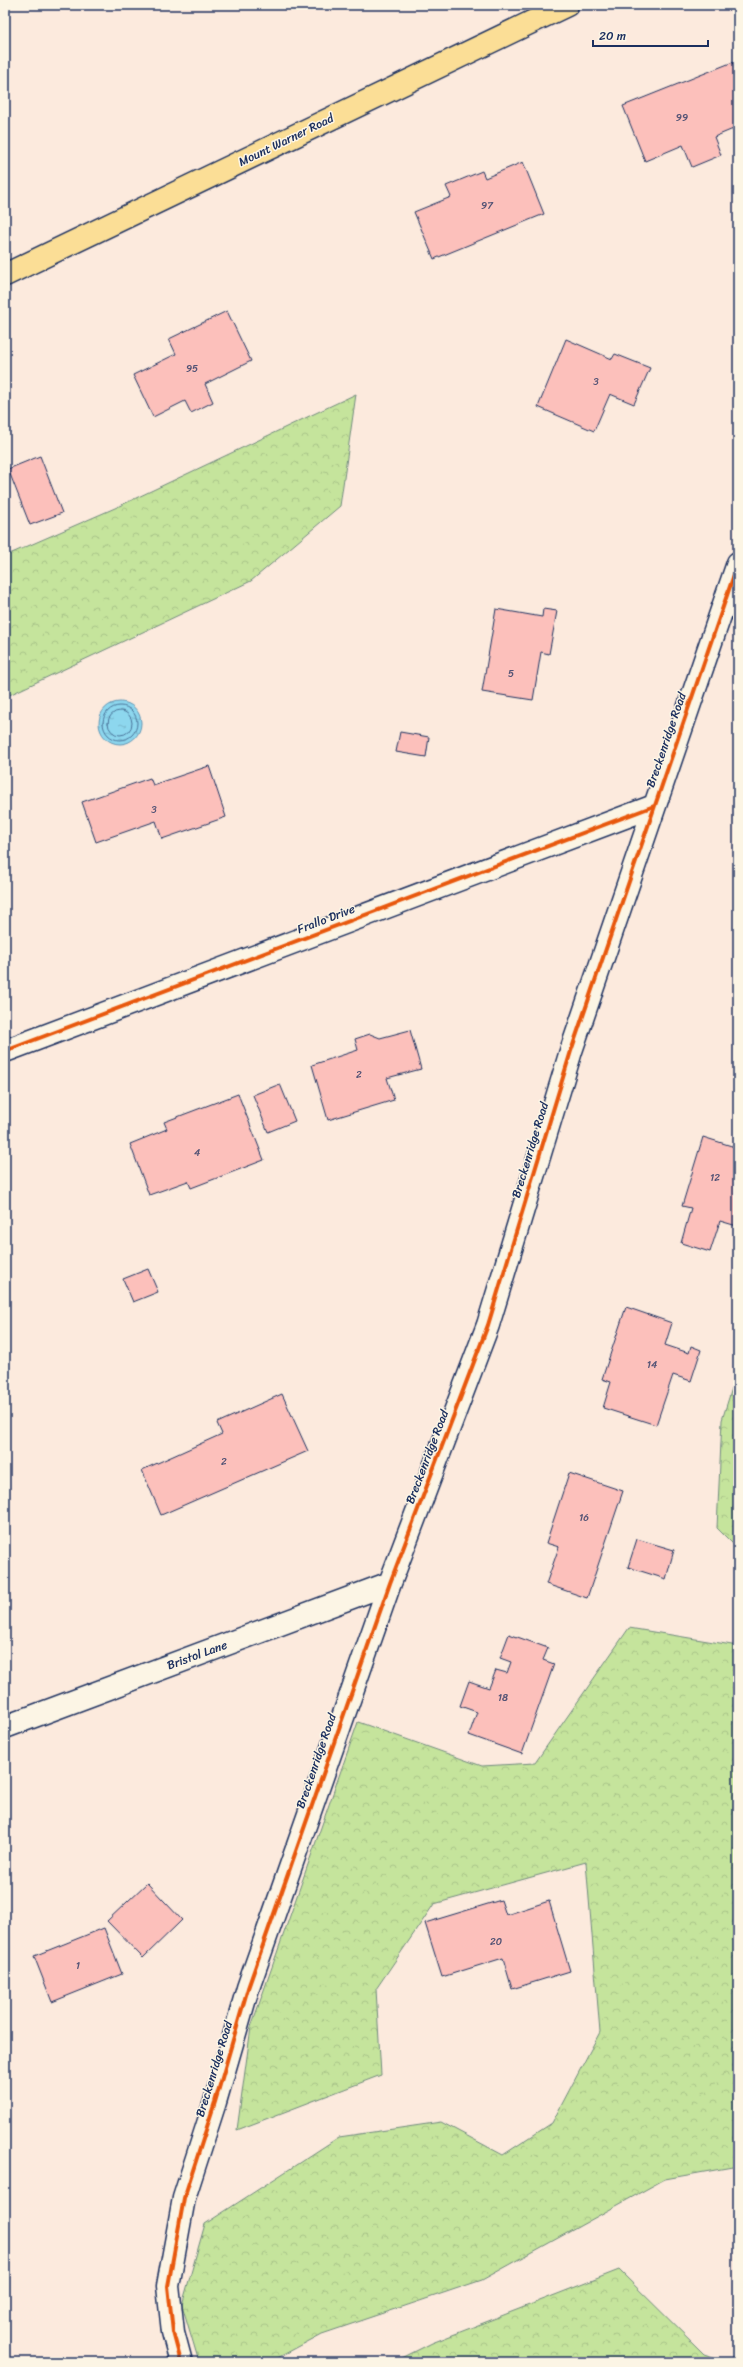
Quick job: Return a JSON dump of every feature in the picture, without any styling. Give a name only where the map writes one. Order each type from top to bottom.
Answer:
[{"type":"main road","name":"Mount Warner Road","points":[[5,275],[567,5]]},
{"type":"street","name":"Breckenridge Road","points":[[181,2362],[173,2332],[168,2286],[184,2198],[215,2102],[248,1988],[390,1583],[488,1325],[571,1051],[738,563]]},
{"type":"street","name":"Frallo Drive","points":[[5,1051],[654,806]]},
{"type":"street","name":"Bristol Lane","points":[[5,1727],[390,1583]]},
{"type":"green space","points":[[356,394],[340,506],[251,581],[5,697],[5,556],[115,508]]},
{"type":"green space","points":[[738,1369],[738,1549],[717,1528],[722,1420]]},
{"type":"green space","points":[[629,1628],[738,1646],[738,2166],[665,2179],[482,2280],[322,2334],[270,2362],[199,2362],[182,2305],[205,2224],[339,2137],[441,2122],[503,2155],[552,2123],[600,2032],[586,1862],[434,1904],[376,1989],[381,2075],[237,2130],[251,2027],[358,1722],[482,1766],[535,1763]]},
{"type":"green space","points":[[619,2270],[704,2354],[729,2362],[394,2362],[432,2343]]},
{"type":"water","points":[[120,702],[135,708],[141,723],[135,738],[120,744],[105,738],[99,723],[105,708]]},
{"type":"building","points":[[733,62],[738,76],[738,127],[714,137],[721,155],[692,167],[683,145],[645,161],[623,106]]},
{"type":"building","points":[[523,162],[544,214],[434,259],[414,212],[451,197],[446,186],[482,171],[485,178]]},
{"type":"building","points":[[227,311],[251,361],[205,384],[213,402],[191,413],[185,401],[153,417],[133,375],[176,354],[169,339]]},
{"type":"building","points":[[566,339],[612,359],[615,354],[650,368],[634,404],[610,394],[594,431],[538,407]]},
{"type":"building","points":[[40,456],[62,513],[30,525],[8,469]]},
{"type":"building","points":[[496,609],[542,617],[543,609],[557,611],[549,654],[541,652],[533,700],[482,692]]},
{"type":"building","points":[[400,732],[429,737],[426,757],[396,752]]},
{"type":"building","points":[[209,766],[226,817],[162,839],[156,821],[96,842],[82,802],[150,778],[153,785]]},
{"type":"building","points":[[410,1030],[421,1069],[387,1078],[394,1100],[328,1120],[312,1065],[358,1050],[355,1039],[370,1034],[380,1038]]},
{"type":"building","points":[[280,1084],[295,1121],[268,1132],[253,1095]]},
{"type":"building","points":[[238,1094],[264,1160],[191,1188],[188,1181],[149,1195],[130,1144],[167,1129],[164,1122]]},
{"type":"building","points":[[703,1137],[738,1148],[738,1224],[737,1226],[720,1221],[710,1252],[681,1243],[691,1208],[682,1206]]},
{"type":"building","points":[[148,1269],[158,1292],[133,1302],[123,1279]]},
{"type":"building","points":[[626,1307],[672,1323],[665,1345],[689,1353],[691,1346],[701,1350],[691,1381],[673,1375],[656,1425],[603,1408],[611,1382],[602,1379]]},
{"type":"building","points":[[282,1394],[308,1451],[161,1515],[142,1470],[222,1434],[217,1423]]},
{"type":"building","points":[[569,1473],[623,1491],[587,1598],[546,1584],[559,1547],[546,1543]]},
{"type":"building","points":[[637,1539],[674,1550],[666,1579],[628,1567]]},
{"type":"building","points":[[509,1634],[548,1648],[543,1660],[554,1664],[522,1754],[469,1735],[477,1712],[460,1706],[469,1681],[489,1688],[496,1670],[507,1673],[511,1662],[500,1658]]},
{"type":"building","points":[[147,1883],[182,1920],[143,1958],[107,1921]]},
{"type":"building","points":[[501,1900],[506,1915],[549,1901],[570,1971],[512,1989],[503,1958],[442,1977],[425,1923]]},
{"type":"building","points":[[104,1928],[122,1974],[52,2002],[34,1956]]},
{"type":"cycle path","points":[[181,2362],[173,2332],[168,2286],[184,2198],[215,2102],[248,1988],[390,1583],[488,1325],[571,1051],[738,563]]},
{"type":"cycle path","points":[[5,1051],[654,806]]}]
